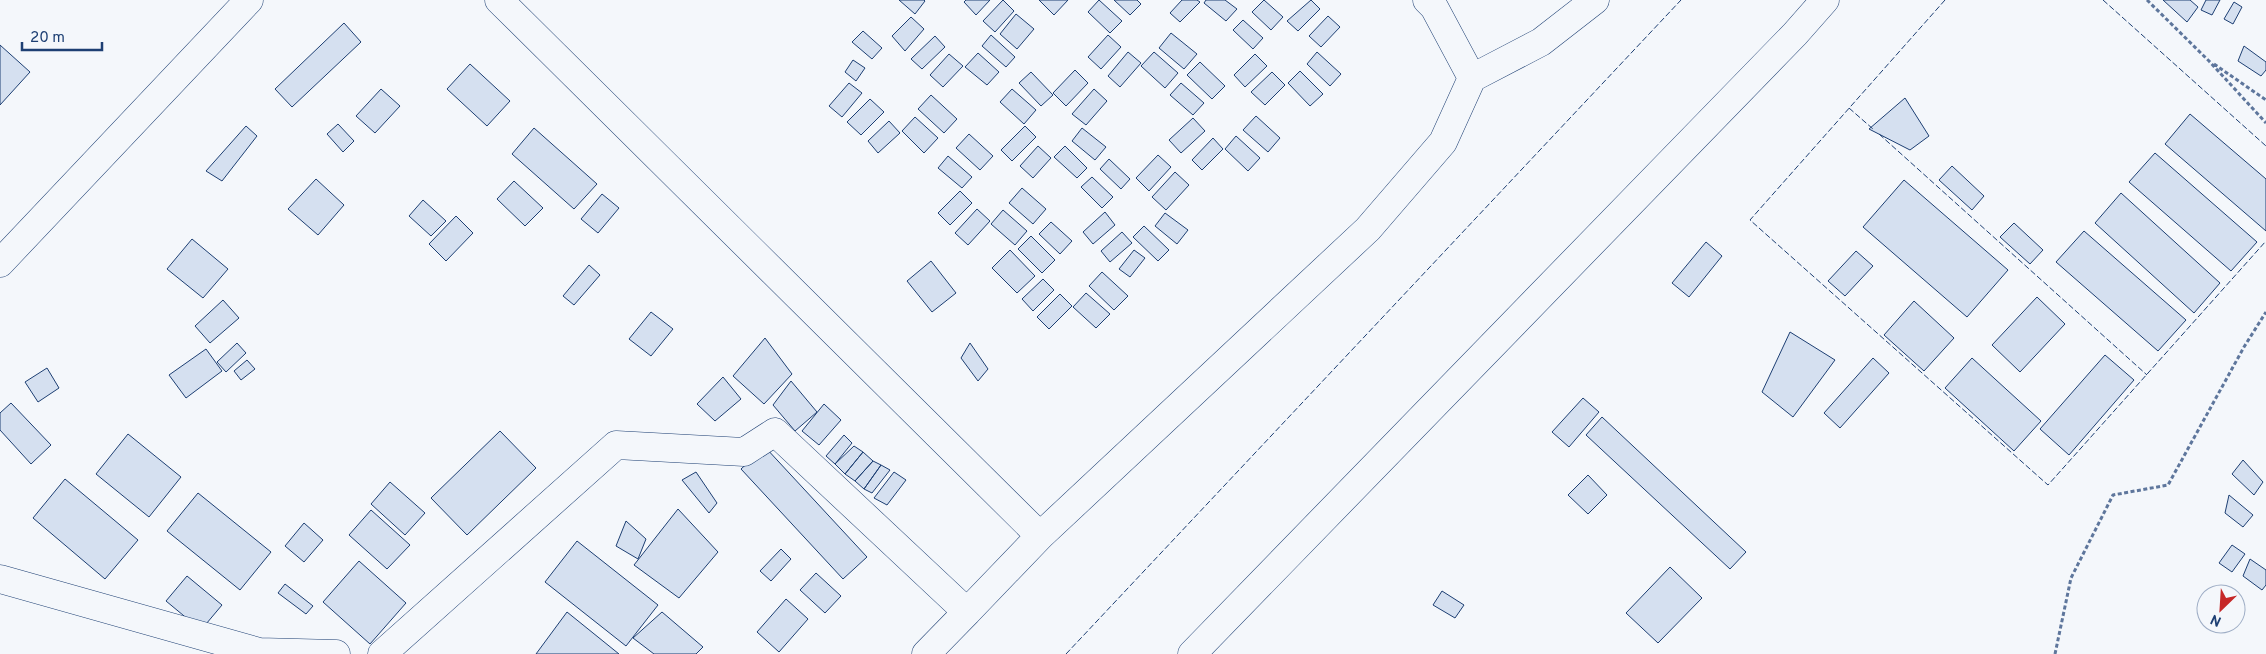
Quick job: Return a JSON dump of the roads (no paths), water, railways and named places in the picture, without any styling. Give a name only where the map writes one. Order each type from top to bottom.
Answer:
[{"type":"street","points":[[0,263],[249,0]]},
{"type":"street","points":[[499,0],[1040,536]]},
{"type":"street","points":[[1427,0],[1434,7],[1472,78]]},
{"type":"street","points":[[926,654],[1040,536],[1368,229],[1443,142],[1472,78],[1542,42],[1595,0]]},
{"type":"street","points":[[1192,654],[1788,41],[1825,0]]},
{"type":"street","points":[[382,654],[616,444],[744,452],[775,432],[967,612]]},
{"type":"street","points":[[0,578],[260,652],[336,654]]}]
